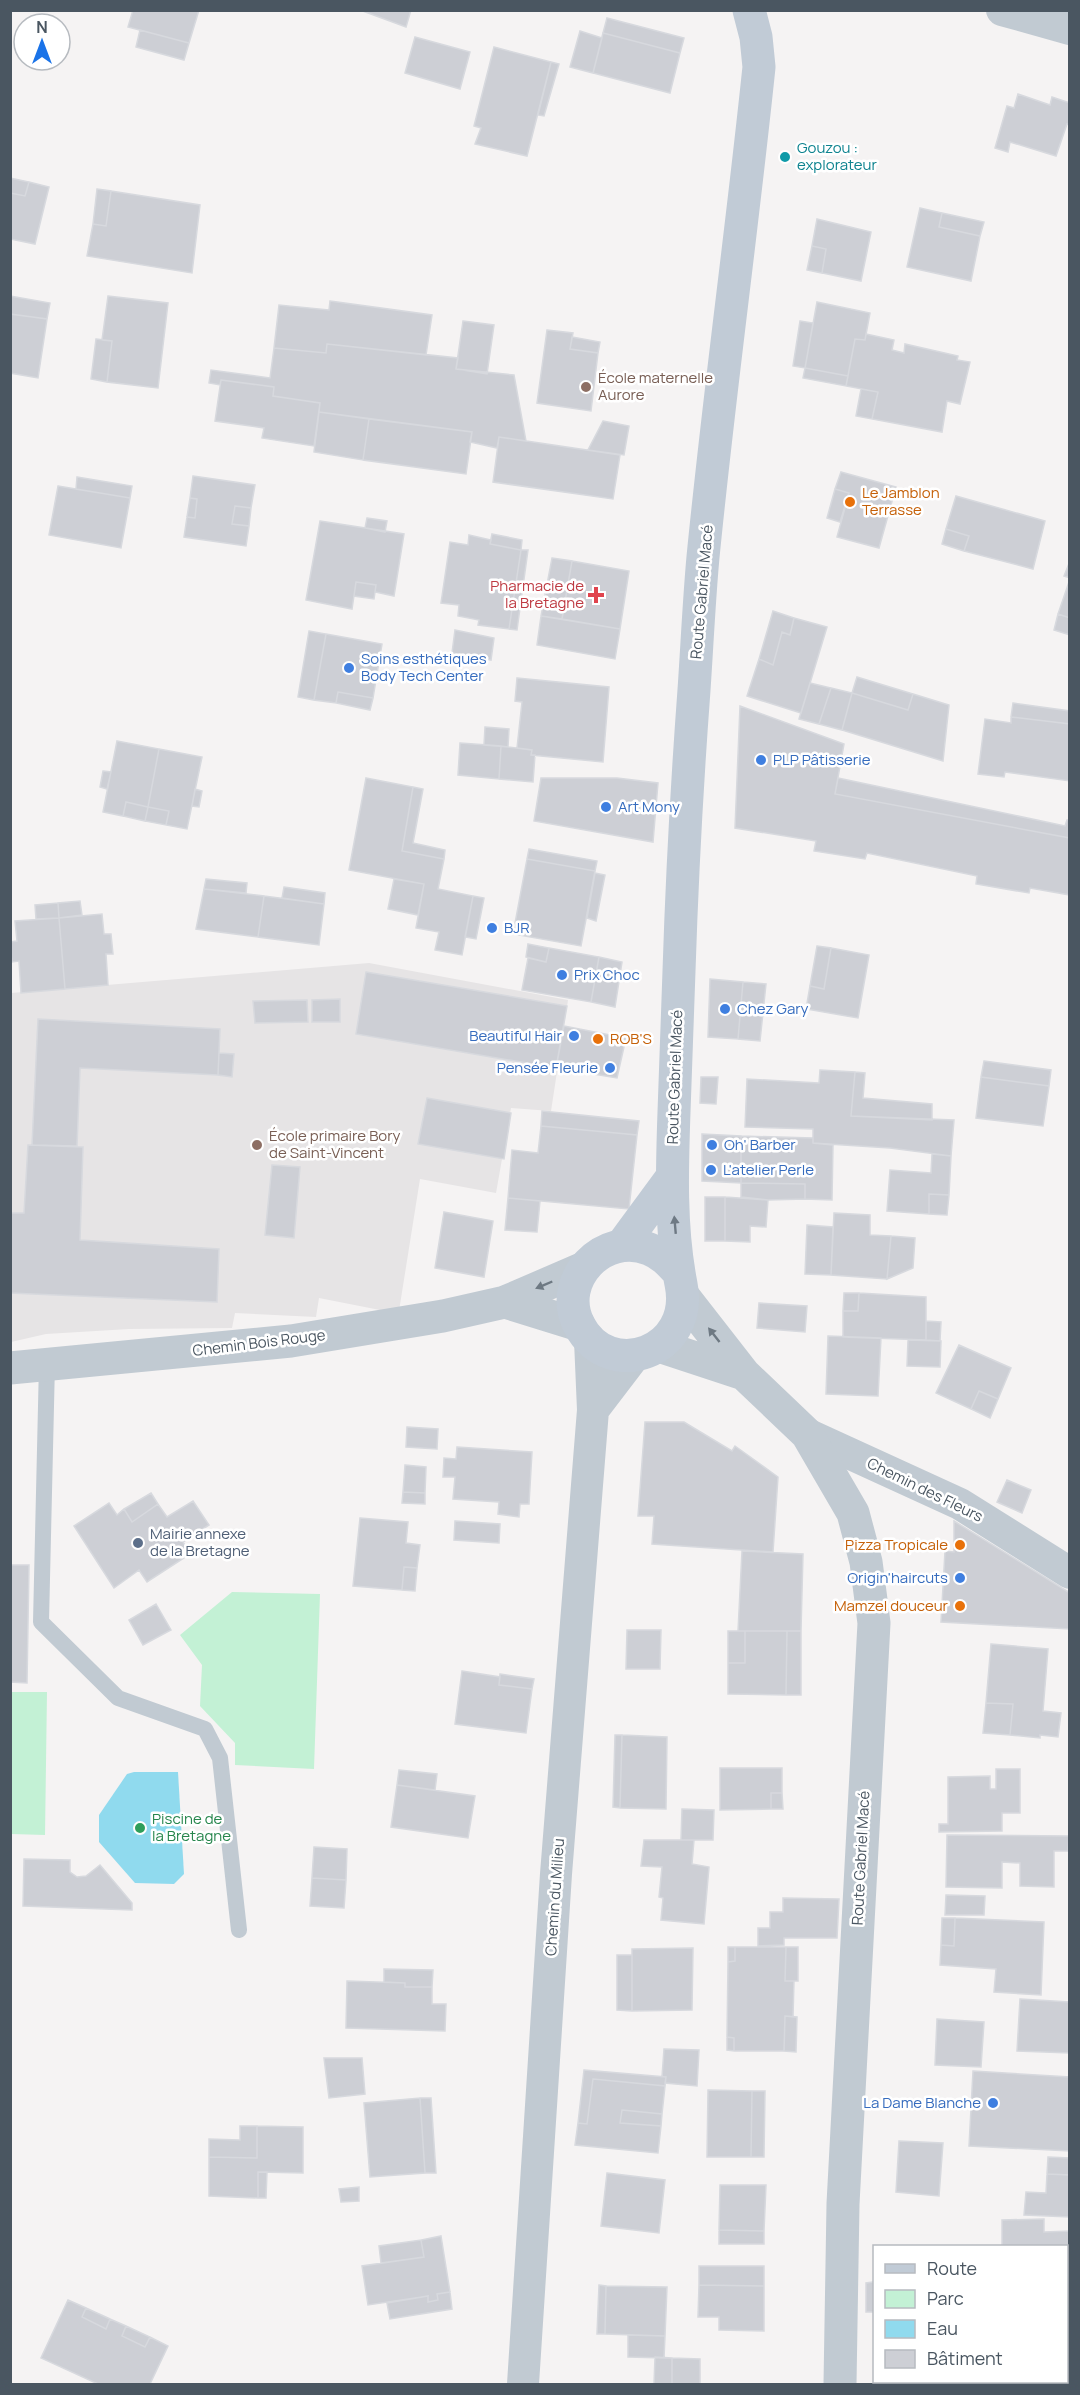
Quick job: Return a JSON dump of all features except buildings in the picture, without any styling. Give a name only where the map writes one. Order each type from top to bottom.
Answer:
[{"type":"main road","name":"Route Gabriel Macé","points":[[682,1285],[672,1177],[682,858],[703,558],[759,67],[756,37],[749,10]]},
{"type":"main road","points":[[622,1245],[672,1177]]},
{"type":"main road","points":[[622,1245],[637,1245],[664,1257],[682,1285],[682,1316],[673,1333],[647,1350],[618,1354],[603,1349],[584,1332],[574,1311],[573,1295],[576,1281],[594,1257],[607,1249],[622,1245]]},
{"type":"street","points":[[1002,10],[1070,29]]},
{"type":"street","name":"Chemin Bois Rouge","points":[[10,1368],[291,1341],[443,1317],[505,1302],[584,1268]]},
{"type":"street","name":"Route Gabriel Macé","points":[[682,1285],[744,1374],[807,1434],[853,1513],[866,1562],[874,1623],[843,2204],[840,2385]]},
{"type":"street","points":[[505,1302],[584,1332]]},
{"type":"street","name":"Chemin du Milieu","points":[[523,2385],[555,1886],[593,1410],[584,1332]]},
{"type":"street","points":[[593,1410],[647,1350]]},
{"type":"street","name":"Route Gabriel Macé","points":[[647,1350],[744,1374]]},
{"type":"street","name":"Chemin des Fleurs","points":[[807,1434],[960,1504],[1070,1572]]},
{"type":"lane","points":[[47,1363],[41,1622],[118,1698],[205,1730],[220,1758],[239,1930]]},
{"type":"shaded area","name":"École primaire Bory de Saint-Vincent","points":[[369,963],[568,1000],[551,1111],[511,1108],[496,1193],[420,1179],[399,1311],[385,1311],[319,1298],[316,1317],[235,1313],[232,1328],[129,1329],[46,1334],[11,1342],[11,993]]},
{"type":"green space","points":[[232,1592],[320,1594],[314,1769],[235,1765],[235,1743],[200,1706],[202,1665],[180,1635]]},
{"type":"green space","points":[[11,1692],[47,1692],[45,1835],[11,1834]]},
{"type":"water","name":"Piscine de la Bretagne","points":[[178,1772],[184,1874],[174,1884],[135,1883],[99,1842],[99,1815],[127,1774]]},
{"type":"place","name":"Gouzou : explorateur","points":[[785,157]]},
{"type":"place","name":"École maternelle Aurore","points":[[586,387]]},
{"type":"place","name":"Le Jamblon Terrasse","points":[[850,502]]},
{"type":"place","name":"Pharmacie de la Bretagne","points":[[596,595]]},
{"type":"place","name":"Soins esthétiques Body Tech Center","points":[[349,668]]},
{"type":"place","name":"PLP Pâtisserie","points":[[761,760]]},
{"type":"place","name":"Art Mony","points":[[606,807]]},
{"type":"place","name":"BJR","points":[[492,928]]},
{"type":"place","name":"Prix Choc","points":[[562,975]]},
{"type":"place","name":"Chez Gary","points":[[725,1009]]},
{"type":"place","name":"Beautiful Hair","points":[[574,1036]]},
{"type":"place","name":"ROB'S","points":[[598,1039]]},
{"type":"place","name":"Pensée Fleurie","points":[[610,1068]]},
{"type":"place","name":"École primaire Bory de Saint-Vincent","points":[[257,1145]]},
{"type":"place","name":"Oh' Barber","points":[[712,1145]]},
{"type":"place","name":"L'atelier Perle","points":[[711,1170]]},
{"type":"place","name":"Mairie annexe de la Bretagne","points":[[138,1543]]},
{"type":"place","name":"Pizza Tropicale","points":[[960,1545]]},
{"type":"place","name":"Origin'haircuts","points":[[960,1578]]},
{"type":"place","name":"Mamzel douceur","points":[[960,1606]]},
{"type":"place","name":"Piscine de la Bretagne","points":[[140,1828]]},
{"type":"place","name":"La Dame Blanche","points":[[993,2103]]}]
